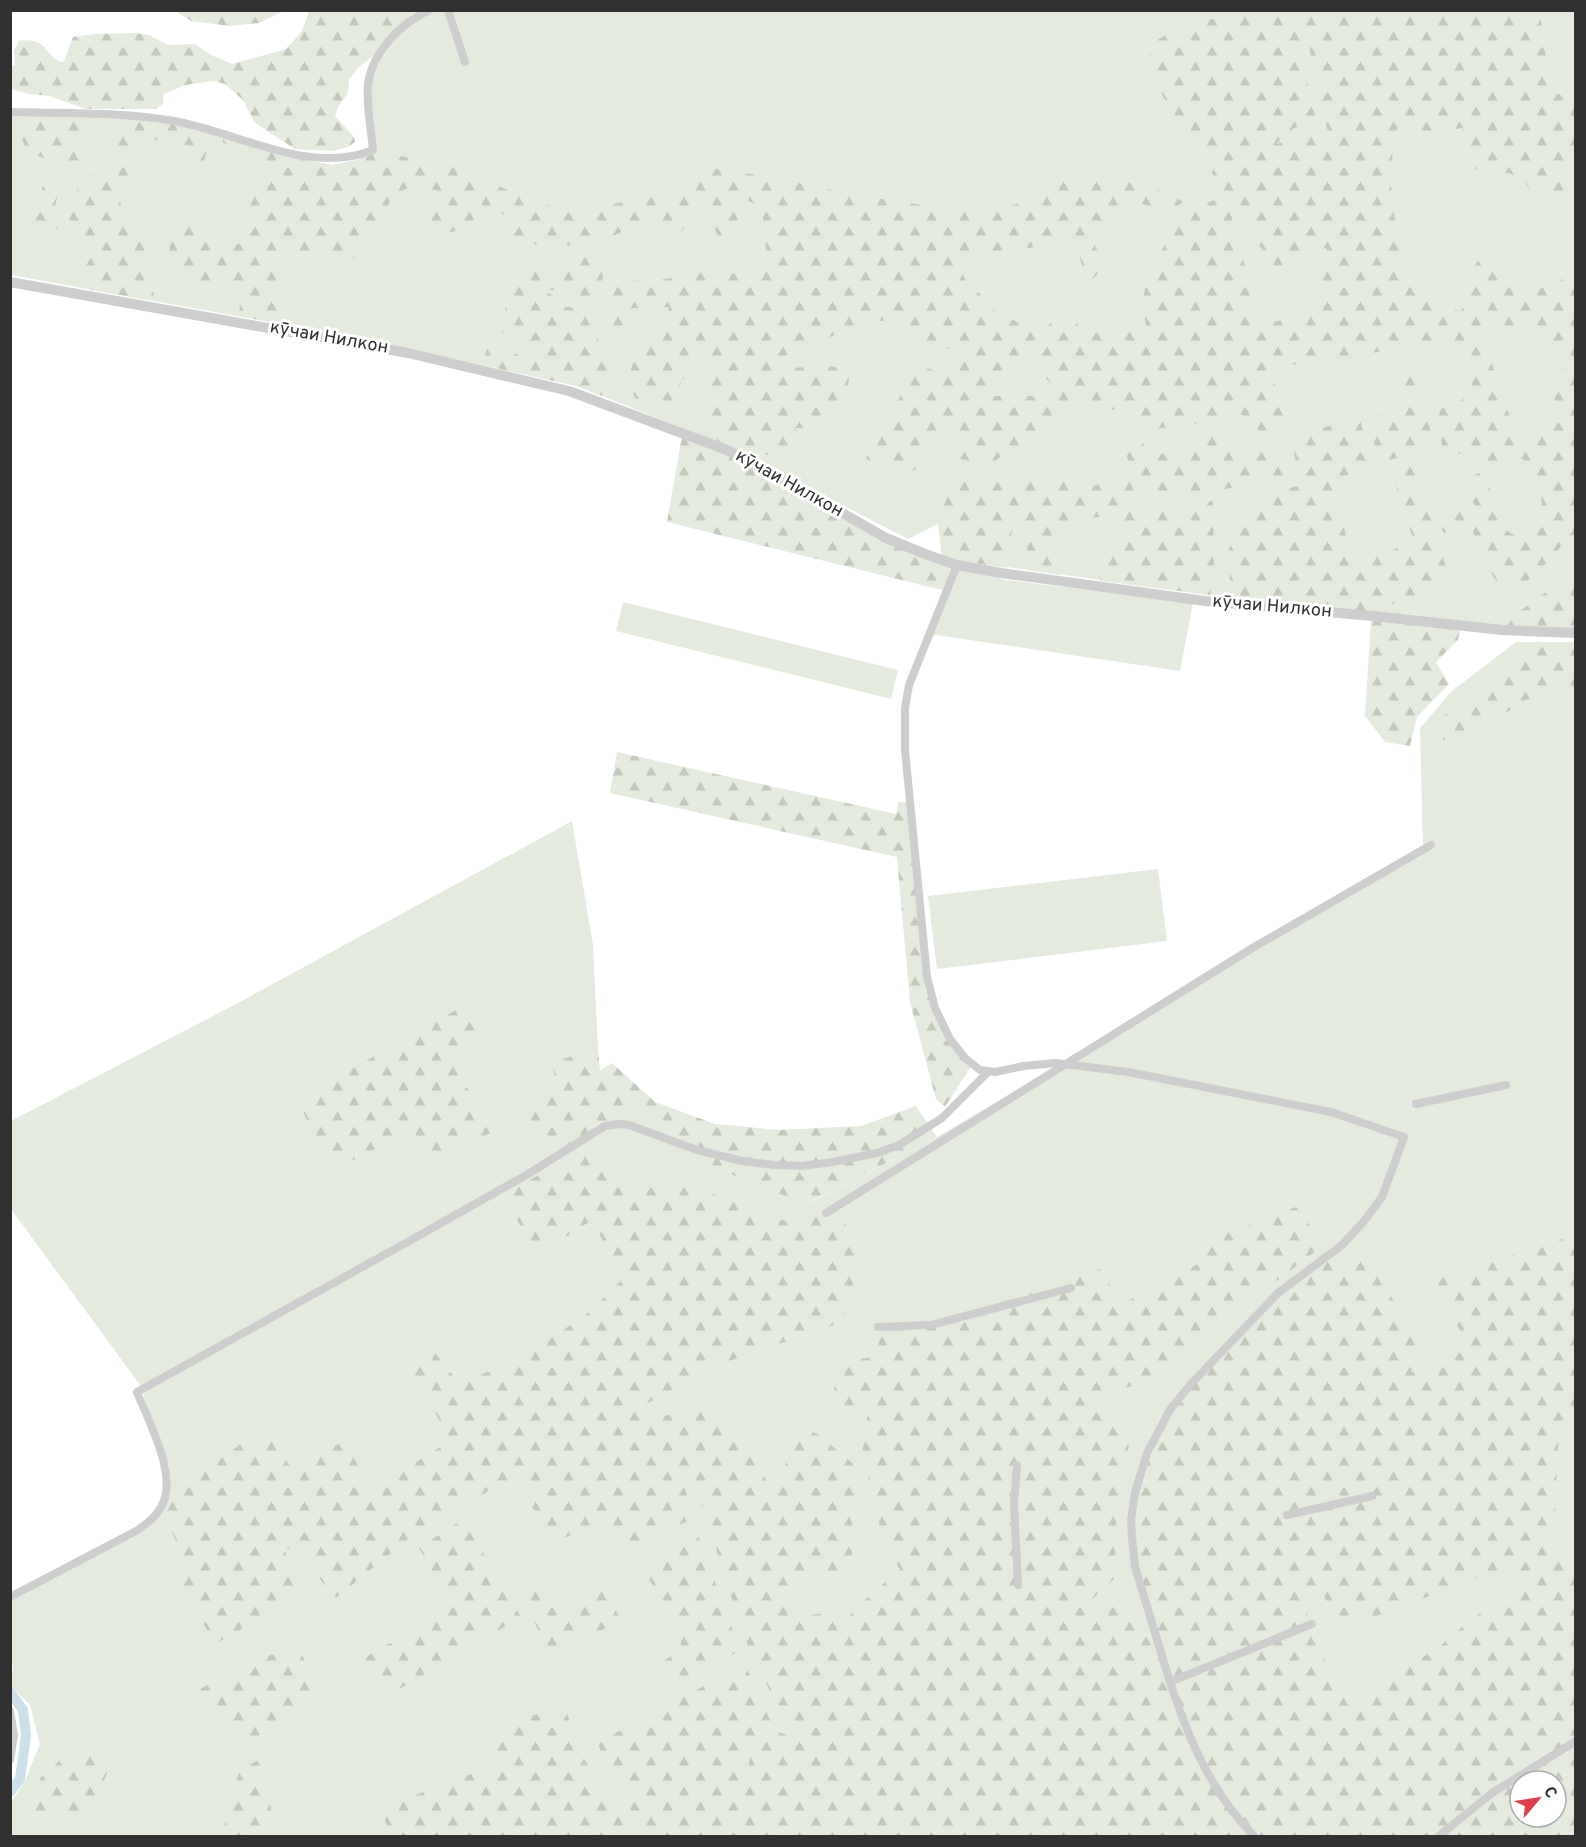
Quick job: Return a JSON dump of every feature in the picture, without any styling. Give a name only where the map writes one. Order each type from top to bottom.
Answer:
[{"type":"street","points":[[10,112],[153,118],[206,128],[299,155],[327,158],[355,156],[373,150],[368,86],[380,55],[405,25],[429,10]]},
{"type":"street","points":[[448,10],[465,62]]},
{"type":"street","name":"кӯчаи Нилкон","points":[[10,282],[408,353],[569,391],[727,450],[785,480],[886,538],[957,565],[1204,601],[1502,630],[1575,633]]},
{"type":"street","points":[[957,565],[909,685],[905,708],[905,750],[929,993],[953,1044],[974,1066],[988,1072],[1050,1063],[1128,1072],[1331,1112],[1404,1137],[1382,1197],[1365,1220],[1342,1245],[1278,1293],[1171,1408],[1147,1453],[1135,1493],[1131,1520],[1135,1567],[1183,1721],[1203,1767],[1228,1808],[1254,1836]]},
{"type":"street","points":[[826,1213],[1254,947],[1431,845]]},
{"type":"street","points":[[10,1597],[138,1530],[154,1517],[163,1505],[168,1484],[166,1468],[137,1392],[528,1174],[597,1130],[610,1124],[629,1125],[697,1150],[741,1161],[802,1166],[833,1162],[877,1154],[899,1145],[942,1118],[988,1072]]},
{"type":"street","points":[[1416,1104],[1506,1085]]},
{"type":"street","points":[[878,1327],[931,1325],[1071,1288]]},
{"type":"street","points":[[1017,1465],[1014,1504],[1018,1585]]},
{"type":"street","points":[[1287,1515],[1372,1496]]},
{"type":"street","points":[[1170,1682],[1312,1624]]},
{"type":"street","points":[[10,1711],[14,1735],[10,1760]]},
{"type":"street","points":[[1439,1836],[1492,1793],[1575,1741]]},
{"type":"green space","points":[[175,11],[284,11],[259,23],[230,26],[191,21]]},
{"type":"green space","points":[[309,11],[416,11],[373,56],[357,69],[349,80],[348,93],[338,107],[335,116],[354,137],[355,142],[348,147],[333,151],[295,149],[255,123],[243,100],[225,84],[214,81],[185,85],[164,94],[163,104],[155,109],[85,109],[50,96],[11,89],[10,66],[15,65],[14,51],[19,40],[38,43],[61,62],[64,61],[73,37],[135,33],[149,35],[168,45],[195,44],[211,55],[232,64],[286,49],[302,31]]},
{"type":"green space","points":[[436,11],[1575,11],[1575,629],[1504,626],[1210,595],[942,558],[938,524],[908,539],[730,447],[577,386],[369,340],[11,275],[10,114],[18,111],[169,122],[290,157],[332,165],[357,160],[374,150],[367,87],[382,54],[400,31]]},
{"type":"green space","points":[[1213,11],[1540,11],[1553,94],[1575,95],[1575,167],[1560,170],[1564,195],[1552,200],[1531,191],[1524,181],[1509,173],[1488,173],[1471,167],[1463,128],[1427,133],[1397,129],[1391,170],[1395,220],[1413,292],[1436,295],[1448,307],[1460,311],[1469,300],[1474,268],[1482,258],[1490,254],[1515,279],[1531,288],[1552,287],[1560,280],[1575,276],[1575,534],[1566,538],[1555,555],[1524,584],[1499,585],[1479,555],[1478,544],[1471,527],[1444,533],[1438,520],[1475,506],[1468,492],[1470,477],[1479,473],[1491,493],[1497,518],[1512,534],[1536,524],[1542,503],[1538,485],[1529,464],[1523,459],[1512,456],[1480,467],[1473,460],[1474,449],[1453,456],[1442,448],[1439,410],[1466,398],[1472,389],[1470,377],[1454,338],[1361,355],[1270,368],[1289,434],[1265,437],[1246,416],[1232,412],[1194,424],[1153,429],[1120,411],[1091,405],[1067,408],[1055,419],[1051,434],[1006,452],[990,465],[960,459],[969,433],[938,442],[914,471],[878,464],[866,459],[871,443],[888,423],[914,364],[945,374],[961,351],[915,343],[902,329],[886,321],[866,324],[785,356],[793,409],[790,368],[823,366],[851,368],[841,411],[833,422],[825,426],[796,428],[792,460],[730,447],[718,442],[710,406],[703,344],[695,344],[693,370],[681,381],[679,398],[672,408],[635,398],[628,377],[632,366],[640,346],[648,338],[662,332],[667,323],[669,307],[627,309],[623,333],[611,330],[610,282],[665,279],[703,272],[723,274],[768,270],[762,208],[745,199],[737,213],[739,236],[732,242],[720,237],[716,232],[713,220],[713,200],[709,198],[696,206],[686,226],[674,236],[659,237],[656,223],[629,229],[589,246],[520,244],[508,233],[508,217],[478,203],[472,224],[453,232],[442,231],[428,218],[429,204],[437,190],[408,188],[393,194],[381,222],[370,228],[363,259],[279,252],[280,324],[239,316],[241,290],[183,281],[171,256],[171,235],[177,225],[189,216],[201,231],[228,242],[250,246],[249,210],[264,167],[259,155],[223,143],[224,130],[246,144],[290,157],[332,165],[357,160],[374,150],[428,162],[455,164],[489,182],[534,201],[572,211],[598,208],[678,191],[698,181],[702,167],[777,178],[849,194],[950,209],[987,212],[1017,204],[1054,184],[1073,177],[1111,179],[1146,185],[1170,194],[1183,202],[1166,213],[1135,202],[1118,209],[1109,227],[1094,244],[1105,266],[1087,285],[1078,253],[1068,237],[1060,246],[1038,246],[1011,252],[982,253],[963,257],[958,264],[967,283],[992,308],[999,314],[1029,327],[1038,336],[1063,310],[1076,323],[1092,332],[1142,331],[1146,330],[1143,302],[1146,286],[1166,241],[1170,225],[1191,210],[1226,195],[1212,173],[1214,167],[1167,104],[1154,76],[1150,48],[1159,39],[1179,29],[1198,21],[1214,19]],"holes":[[[1309,46],[1328,132],[1276,144],[1293,129],[1315,115],[1297,48]],[[1247,215],[1254,217],[1257,242],[1275,268],[1326,248],[1331,262],[1320,265],[1321,294],[1313,307],[1296,316],[1261,325],[1232,218]],[[1535,324],[1534,337],[1551,339],[1566,379],[1551,390],[1562,422],[1516,436],[1482,333]],[[1026,351],[1039,372],[1060,392],[1034,396],[994,396]]]},
{"type":"green space","points":[[18,111],[89,113],[79,163],[70,167],[28,153],[19,133]]},
{"type":"green space","points":[[126,118],[169,122],[211,131],[204,162],[189,161],[190,146],[139,137],[120,202],[130,234],[118,241],[143,233],[155,301],[91,290],[86,268],[99,249],[92,243],[71,239],[66,232],[76,192],[82,179],[93,175],[99,177],[110,166]]},
{"type":"green space","points":[[45,177],[61,181],[54,210],[63,213],[59,229],[34,222]]},
{"type":"green space","points":[[586,257],[597,263],[602,273],[601,298],[582,298],[575,293],[544,289],[567,307],[592,309],[607,367],[602,396],[577,386],[486,366],[486,352],[493,342],[500,343],[511,352],[527,358],[530,353],[519,337],[501,333],[506,313],[504,292],[513,283],[517,267],[560,271]]},
{"type":"green space","points":[[1408,356],[1434,443],[1417,454],[1383,461],[1372,439],[1367,419],[1400,410],[1408,402],[1395,359]]},
{"type":"green space","points":[[1360,420],[1375,469],[1332,479],[1353,564],[1392,551],[1413,539],[1390,467],[1413,463],[1445,564],[1447,580],[1434,595],[1418,602],[1393,604],[1381,613],[1231,597],[1228,551],[1247,510],[1257,495],[1302,485],[1289,434]]},
{"type":"green space","points":[[1207,428],[1221,434],[1235,454],[1287,448],[1290,474],[1220,490],[1149,499],[1132,475],[1121,434],[1128,435],[1159,454],[1185,447]]},
{"type":"green space","points":[[682,436],[755,467],[821,508],[887,541],[956,567],[946,591],[667,522]]},
{"type":"green space","points":[[1128,476],[1137,500],[1137,512],[1213,501],[1214,564],[1210,595],[1101,581],[1095,567],[1095,552],[1118,544],[1128,534],[1123,514],[1056,522],[1060,575],[1027,570],[1027,524],[1013,524],[1006,568],[942,558],[939,523],[952,480],[1031,478],[1059,480],[1083,489]]},
{"type":"green space","points":[[956,567],[975,570],[1005,580],[1193,603],[1180,671],[929,634]]},
{"type":"green space","points":[[1575,571],[1575,629],[1507,626],[1517,613]]},
{"type":"green space","points":[[623,602],[898,670],[891,699],[616,631]]},
{"type":"green space","points":[[1371,620],[1460,629],[1458,640],[1436,662],[1449,684],[1417,717],[1410,746],[1385,742],[1365,716]]},
{"type":"green space","points":[[1516,642],[1575,642],[1575,1836],[11,1836],[11,1802],[25,1781],[40,1744],[30,1705],[11,1686],[13,1665],[10,1657],[10,1597],[150,1522],[169,1498],[169,1465],[146,1413],[143,1389],[11,1209],[11,1121],[240,1002],[572,821],[593,945],[599,1071],[806,1204],[937,1137],[1423,850],[1420,728],[1452,691]]},
{"type":"green space","points":[[1531,642],[1575,642],[1575,689],[1559,690],[1526,700],[1469,736],[1443,740],[1443,716],[1484,693],[1516,661]]},
{"type":"green space","points":[[617,752],[896,814],[898,802],[909,802],[926,992],[951,1038],[973,1063],[945,1107],[936,1099],[910,1002],[897,857],[610,793]]},
{"type":"green space","points":[[1158,869],[1167,941],[937,969],[928,896]]},
{"type":"green space","points":[[458,1009],[482,1036],[453,1064],[493,1132],[433,1158],[413,1130],[335,1169],[296,1100]]},
{"type":"green space","points":[[598,1049],[600,1071],[612,1063],[655,1102],[715,1124],[779,1130],[861,1126],[916,1106],[937,1137],[805,1204],[676,1152],[630,1103],[556,1159],[525,1111],[559,1088],[551,1062]]},
{"type":"green space","points":[[594,1145],[619,1188],[696,1188],[791,1223],[830,1210],[848,1227],[860,1256],[844,1319],[813,1336],[777,1344],[695,1376],[643,1406],[651,1420],[697,1406],[740,1442],[774,1491],[801,1428],[818,1434],[853,1464],[862,1495],[850,1518],[857,1538],[846,1574],[815,1577],[792,1583],[786,1594],[791,1627],[809,1615],[827,1613],[844,1623],[857,1607],[900,1569],[884,1547],[862,1454],[869,1405],[834,1406],[835,1362],[876,1357],[882,1326],[922,1323],[998,1304],[1100,1269],[1122,1304],[1198,1264],[1195,1245],[1296,1207],[1324,1245],[1222,1322],[1163,1378],[1117,1390],[1107,1402],[1129,1445],[1119,1494],[1115,1578],[1089,1602],[1126,1610],[1157,1627],[1136,1565],[1132,1515],[1147,1456],[1180,1399],[1218,1357],[1330,1256],[1371,1259],[1418,1346],[1411,1372],[1469,1349],[1435,1280],[1575,1235],[1575,1408],[1559,1428],[1553,1553],[1575,1564],[1575,1834],[1570,1836],[746,1836],[740,1805],[751,1753],[775,1730],[800,1741],[750,1652],[721,1567],[707,1513],[677,1464],[694,1518],[621,1552],[609,1520],[554,1542],[513,1477],[415,1533],[336,1598],[296,1551],[283,1547],[303,1594],[215,1644],[177,1577],[190,1570],[166,1520],[169,1498],[243,1442],[269,1436],[292,1469],[344,1441],[372,1490],[451,1440],[405,1362],[431,1348],[459,1383],[521,1359],[588,1313],[623,1279],[592,1220],[538,1255],[502,1195]],"holes":[[[1513,1564],[1530,1580],[1470,1620],[1440,1646],[1348,1705],[1331,1677],[1298,1590],[1322,1592],[1340,1630]]]},
{"type":"green space","points":[[463,1519],[521,1617],[386,1697],[359,1661],[454,1606],[419,1548]]},
{"type":"green space","points":[[699,1537],[740,1651],[670,1685],[662,1662],[683,1648],[643,1566]]},
{"type":"green space","points":[[547,1585],[559,1611],[606,1589],[621,1621],[549,1654],[523,1596]]},
{"type":"green space","points":[[300,1649],[316,1688],[253,1740],[198,1690],[260,1657]]},
{"type":"green space","points":[[745,1664],[774,1729],[748,1753],[738,1806],[745,1836],[644,1836],[597,1743]]},
{"type":"green space","points":[[567,1714],[582,1755],[630,1836],[391,1836],[380,1809],[499,1763],[494,1738],[530,1715]]},
{"type":"green space","points":[[70,1752],[112,1762],[85,1824],[48,1811],[37,1829],[23,1816],[41,1777]]},
{"type":"green space","points":[[261,1759],[275,1829],[262,1836],[217,1836],[224,1829],[228,1799],[241,1769]]},
{"type":"green space","points":[[10,1823],[30,1834],[11,1836]]},
{"type":"waterway","points":[[10,1692],[23,1710],[26,1735],[20,1779],[10,1792]]}]
